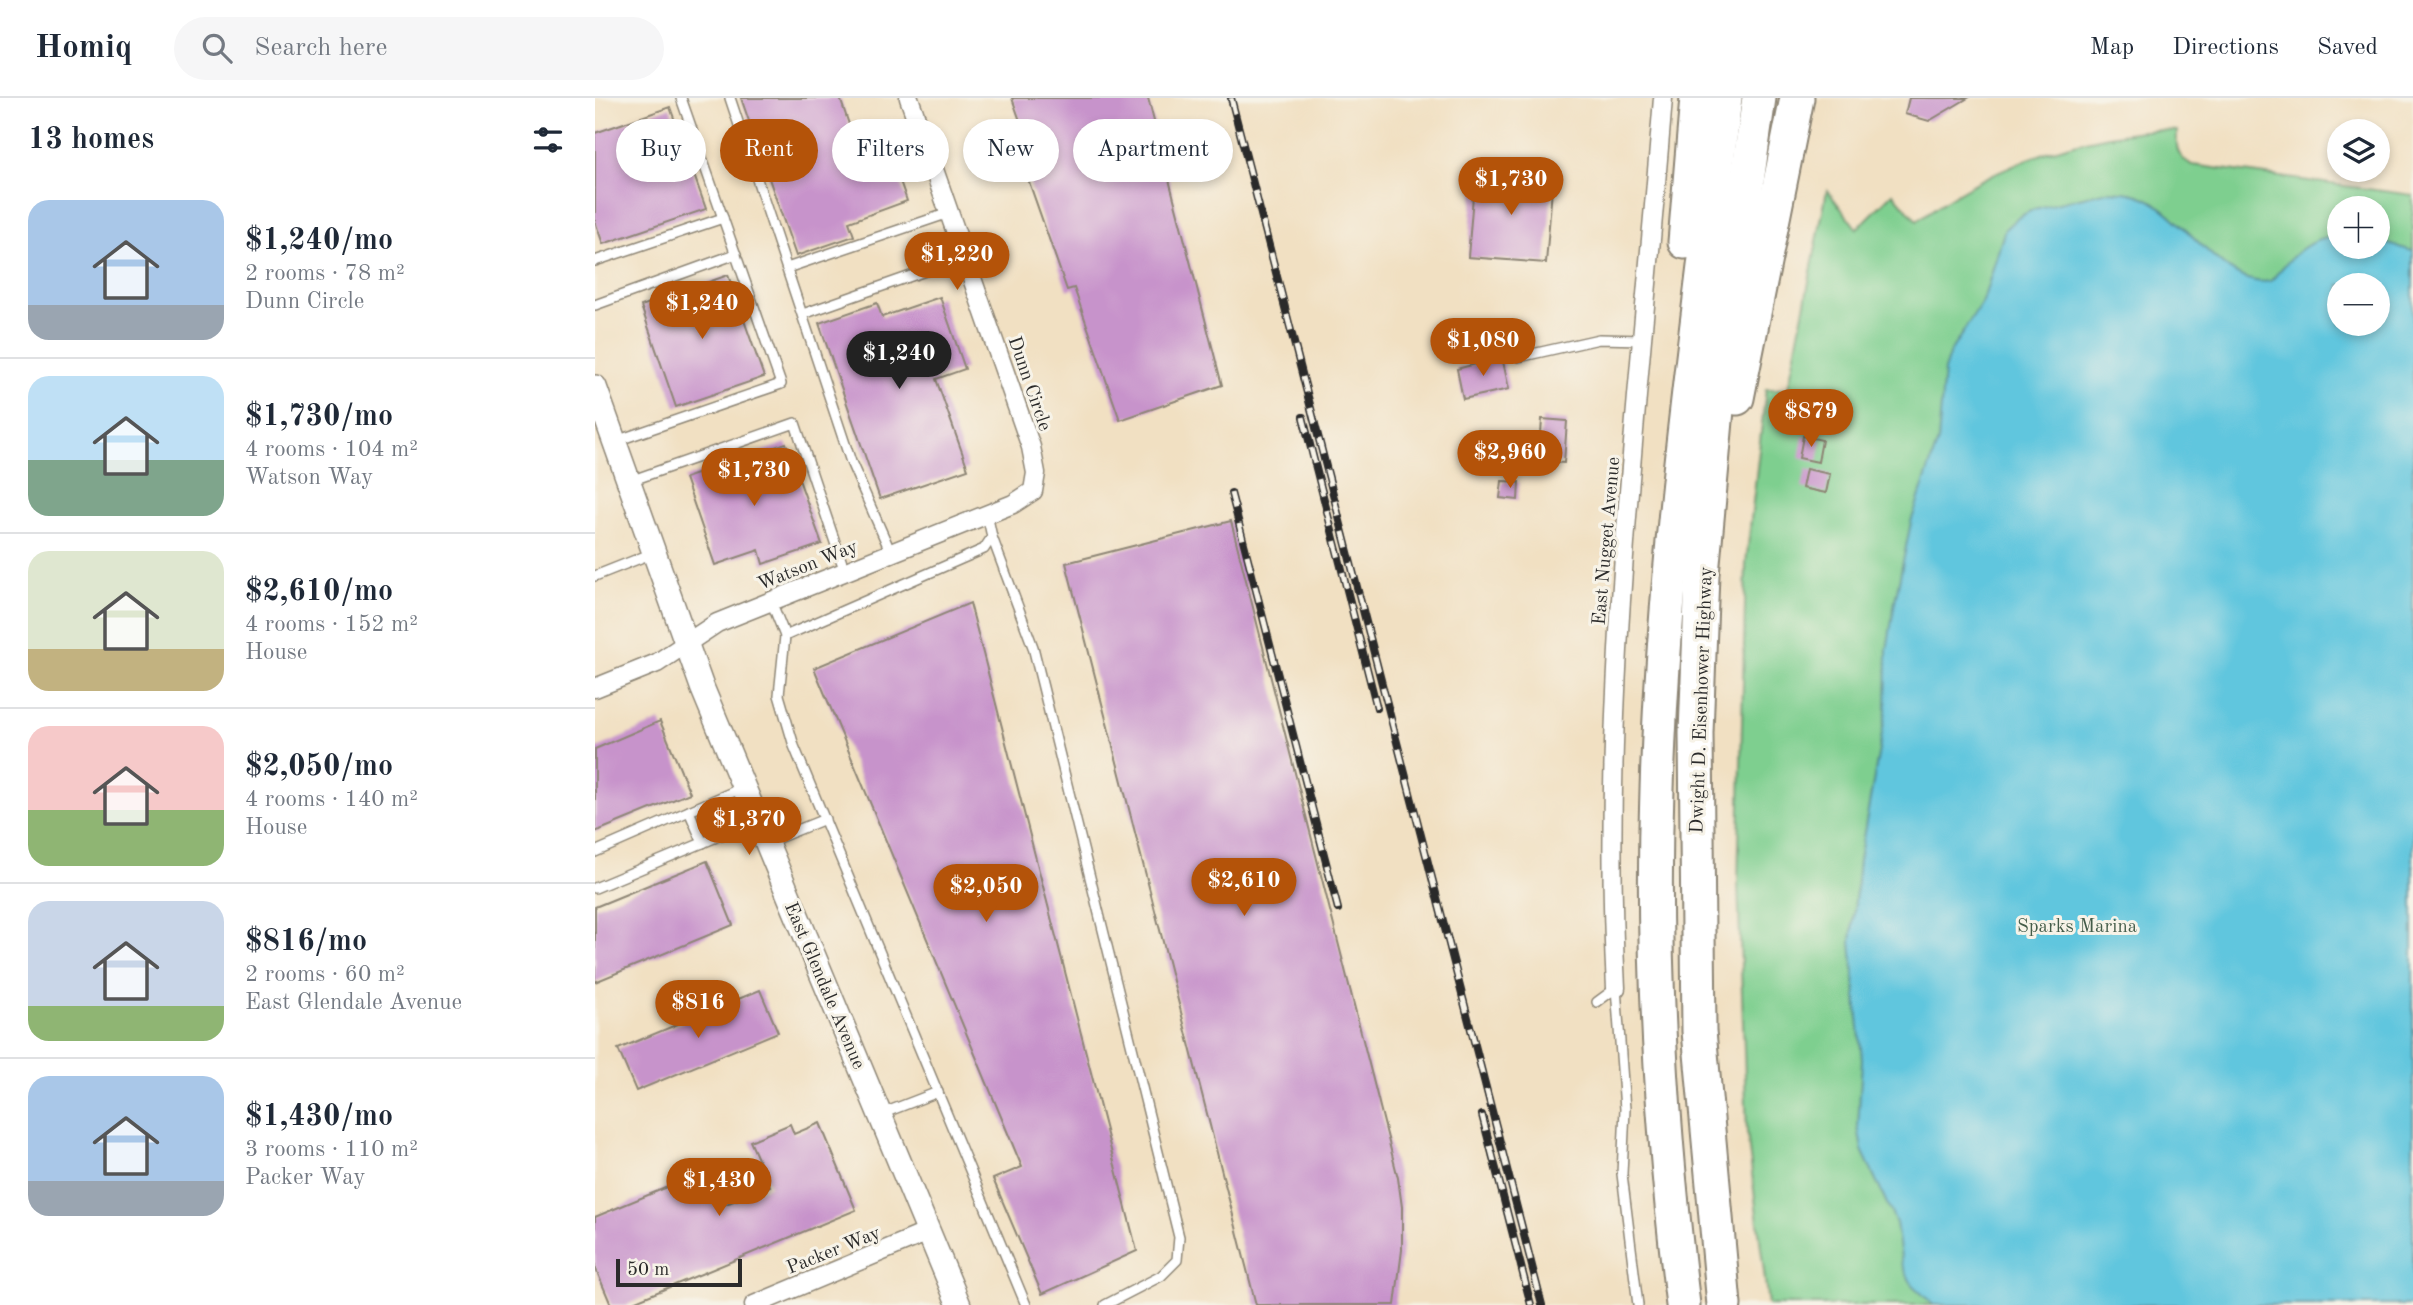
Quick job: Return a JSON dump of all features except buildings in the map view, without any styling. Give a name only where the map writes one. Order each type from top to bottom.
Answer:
[{"type":"highway","points":[[1657,787],[1651,678],[1697,98]]},
{"type":"highway","name":"Dwight D. Eisenhower Highway","points":[[1683,1305],[1660,1050],[1655,912],[1657,787],[1686,407],[1725,98]]},
{"type":"highway","name":"Dwight D. Eisenhower Highway","points":[[1724,1305],[1699,1031],[1696,733],[1702,574],[1722,355],[1759,98]]},
{"type":"highway","points":[[1696,733],[1713,672],[1727,472],[1735,409],[1797,98]]},
{"type":"street","name":"Dunn Circle","points":[[909,98],[1031,447],[1036,473],[1035,485]]},
{"type":"street","name":"East Nugget Avenue","points":[[1616,988],[1611,899],[1619,620],[1663,98]]},
{"type":"street","name":"East Glendale Avenue","points":[[595,387],[686,644],[959,1305]]},
{"type":"street","name":"Watson Way","points":[[595,688],[657,663],[717,623],[987,514],[1026,497],[1035,485]]},
{"type":"street","name":"Packer Way","points":[[758,1304],[928,1232]]},
{"type":"lane","points":[[614,442],[781,384],[681,98]]},
{"type":"lane","points":[[730,98],[852,462],[891,553]]},
{"type":"lane","points":[[787,268],[949,213]]},
{"type":"lane","points":[[595,261],[723,218]]},
{"type":"lane","points":[[595,305],[736,254]]},
{"type":"lane","points":[[803,314],[965,257]]},
{"type":"lane","points":[[1519,356],[1599,339],[1643,340]]},
{"type":"lane","points":[[628,482],[795,423],[845,572]]},
{"type":"lane","points":[[987,514],[992,537],[1033,647],[1179,1237],[1177,1260],[1161,1276],[1105,1305]]},
{"type":"lane","points":[[785,636],[984,549],[992,537]]},
{"type":"lane","points":[[595,576],[653,553]]},
{"type":"lane","points":[[771,601],[785,636],[779,695],[795,746],[1026,1305]]},
{"type":"lane","points":[[595,852],[743,787]]},
{"type":"lane","points":[[689,811],[703,843]]},
{"type":"lane","points":[[766,843],[825,819]]},
{"type":"lane","points":[[595,888],[757,820]]},
{"type":"lane","points":[[1597,1002],[1616,988]]},
{"type":"lane","points":[[1616,988],[1625,1109],[1622,1174],[1638,1305]]},
{"type":"lane","points":[[879,1114],[938,1092]]},
{"type":"green space","name":"Sparks Marina","points":[[2154,130],[2177,131],[2178,151],[2183,159],[2192,165],[2413,195],[2413,1305],[1768,1305],[1747,1133],[1738,884],[1746,563],[1766,389],[1788,389],[1827,190],[1857,229],[1893,193],[1917,221],[1943,202],[1999,171],[2060,148]]},
{"type":"water","name":"Sparks Marina","points":[[2108,191],[2141,196],[2161,207],[2222,264],[2254,281],[2271,281],[2300,250],[2327,238],[2327,259],[2390,259],[2390,244],[2413,251],[2413,1305],[1934,1305],[1912,1285],[1902,1264],[1896,1223],[1862,1150],[1858,1127],[1862,1060],[1851,942],[1859,860],[1886,711],[1887,650],[1895,601],[1911,522],[1938,441],[1944,370],[1950,352],[1983,301],[2005,229],[2017,218],[2034,209]]},
{"type":"railway","points":[[1231,98],[1542,1305]]},
{"type":"railway","points":[[1303,417],[1377,708]]},
{"type":"railway","points":[[1231,493],[1338,909]]},
{"type":"railway","points":[[1482,1115],[1531,1305]]}]
